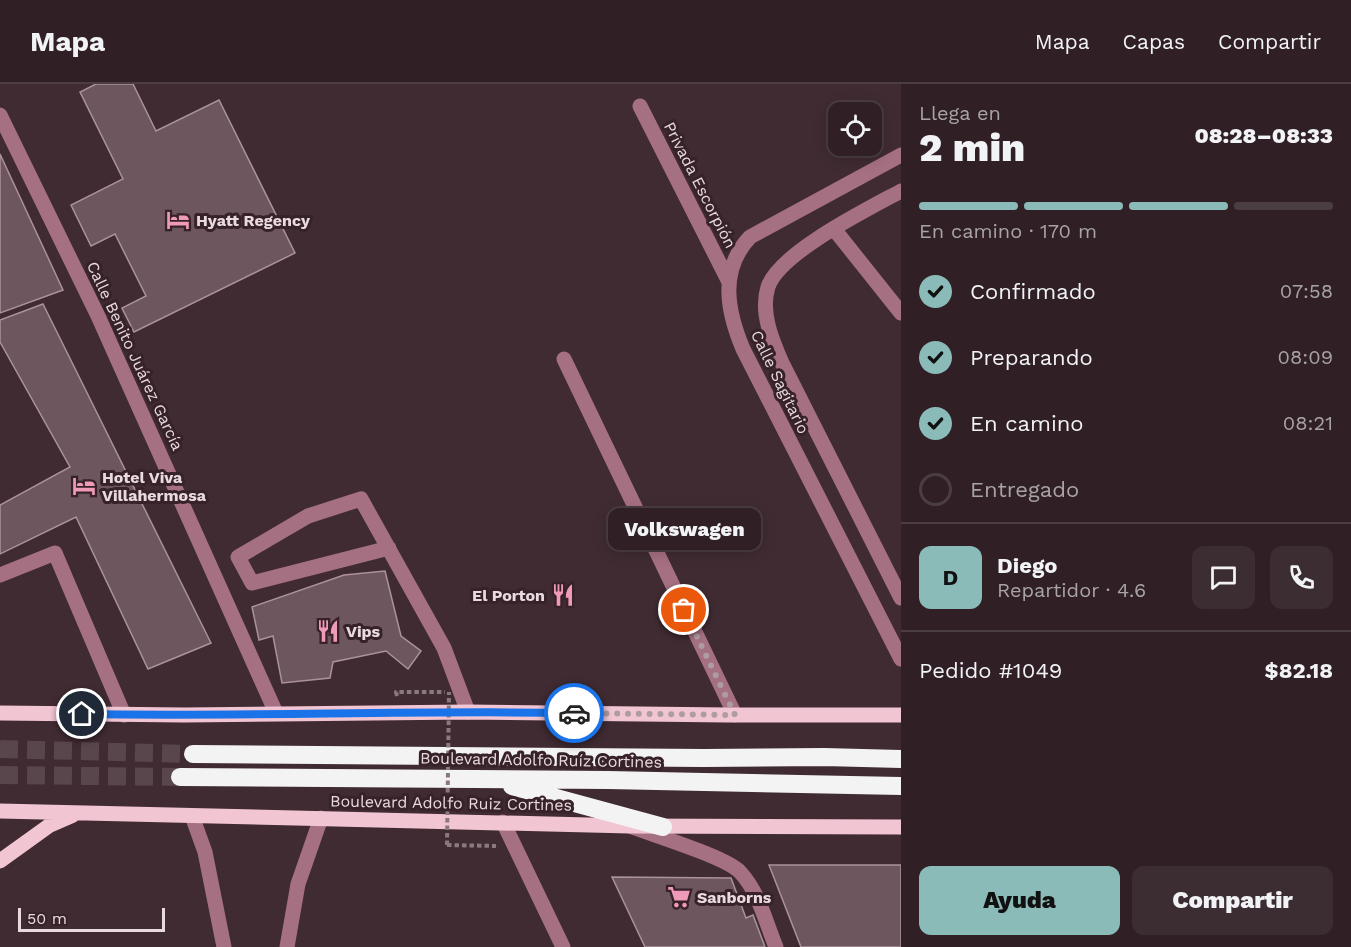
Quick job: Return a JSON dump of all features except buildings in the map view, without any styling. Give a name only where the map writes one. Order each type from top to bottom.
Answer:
[{"type":"highway","name":"Boulevard Adolfo Ruíz Cortines","points":[[194,754],[901,759]]},
{"type":"highway","name":"Boulevard Adolfo Ruíz Cortines","points":[[180,777],[487,779],[901,786]]},
{"type":"highway","points":[[487,779],[663,826]]},
{"type":"main road","points":[[0,713],[124,715],[468,712],[901,715]]},
{"type":"main road","name":"Boulevard Adolfo Ruiz Cortines","points":[[0,810],[630,826],[901,827]]},
{"type":"main road","points":[[0,861],[50,825],[80,813]]},
{"type":"street","name":"Privada Escorpión","points":[[640,106],[728,280]]},
{"type":"street","name":"Calle Benito Juárez García","points":[[0,115],[93,307],[276,713]]},
{"type":"street","name":"Calle Sagitario","points":[[901,155],[750,237],[741,247],[728,280],[732,317],[742,349],[901,659]]},
{"type":"street","name":"Calle Sagitario","points":[[901,191],[796,252],[778,268],[767,289],[767,321],[782,363],[901,598]]},
{"type":"street","points":[[834,229],[901,313]]},
{"type":"street","points":[[564,359],[735,715]]},
{"type":"street","points":[[389,548],[252,583],[238,557],[308,516],[361,499],[389,548],[444,648],[468,712]]},
{"type":"street","points":[[0,575],[55,553],[124,715]]},
{"type":"street","points":[[192,816],[205,852],[224,947]]},
{"type":"street","points":[[287,947],[298,884],[321,818]]},
{"type":"street","points":[[502,822],[563,947]]},
{"type":"street","points":[[630,826],[724,862],[739,871],[754,893],[776,947]]},
{"type":"path","points":[[396,692],[449,692],[447,845],[493,846]]},
{"type":"tunnel","points":[[0,749],[193,754]]},
{"type":"tunnel","points":[[0,775],[180,777]]},
{"type":"way so far","points":[[574,713],[735,715],[684,610]]},
{"type":"place","name":"Hyatt Regency","points":[[178,220]]},
{"type":"place","name":"Hotel Viva Villahermosa","points":[[84,486]]},
{"type":"place","name":"El Porton","points":[[563,595]]},
{"type":"place","name":"Volkswagen","points":[[684,610]]},
{"type":"place","name":"Vips","points":[[328,631]]},
{"type":"place","name":"Sanborns","points":[[679,897]]},
{"type":"route","points":[[82,714],[574,713]]}]
